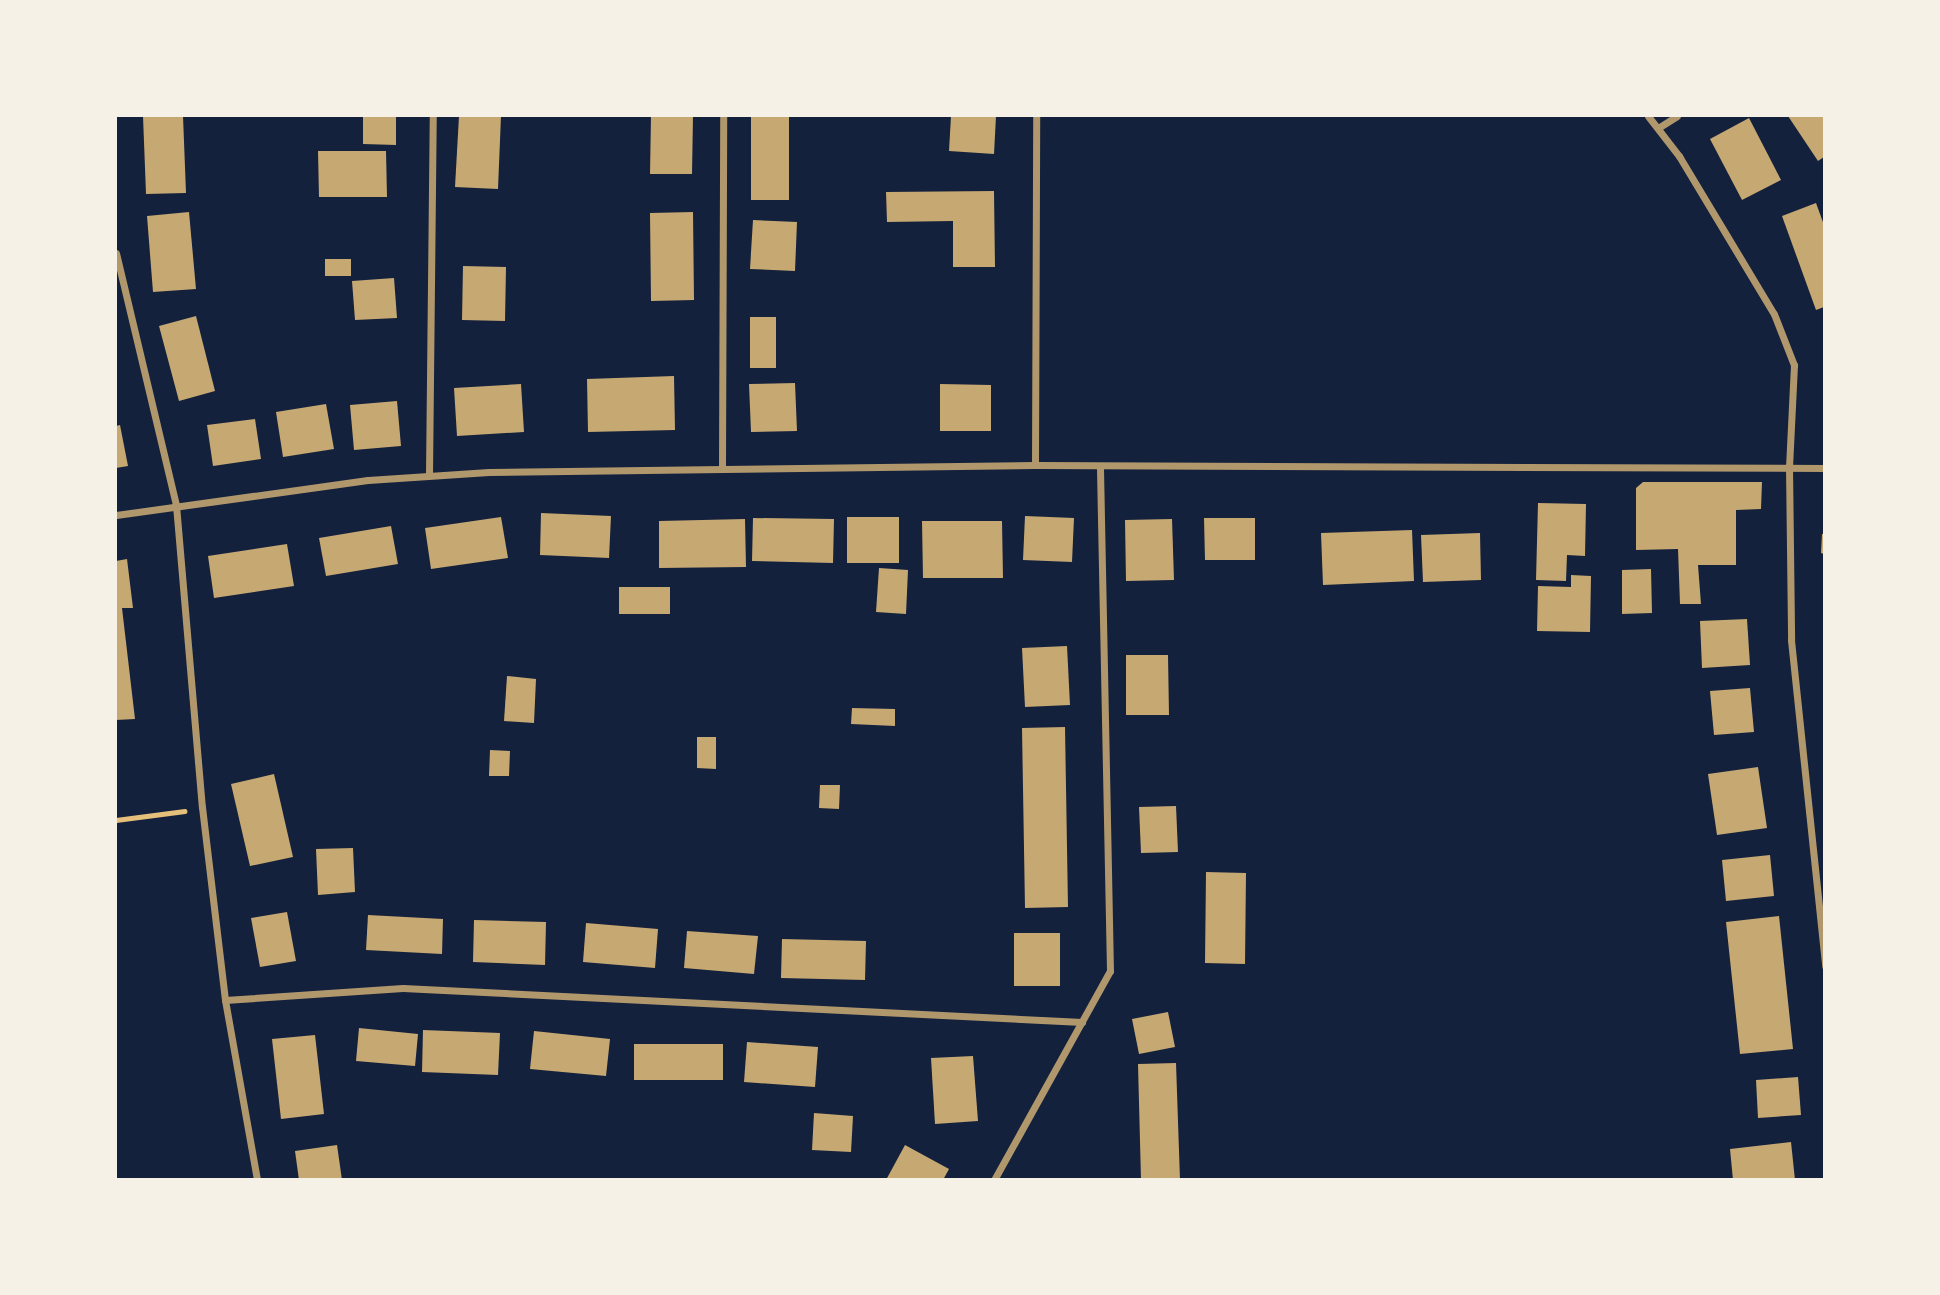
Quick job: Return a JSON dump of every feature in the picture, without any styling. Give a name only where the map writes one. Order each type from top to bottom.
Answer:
[{"type":"street","points":[[429,475],[433,116]]},
{"type":"street","points":[[722,467],[723,116]]},
{"type":"street","points":[[1035,466],[1036,116]]},
{"type":"street","points":[[1648,116],[1658,128],[1788,342],[1796,388],[1789,466],[1795,706],[1825,966]]},
{"type":"street","points":[[1658,128],[1677,116]]},
{"type":"street","points":[[116,253],[176,505],[202,807],[225,1000],[257,1180]]},
{"type":"street","points":[[116,515],[176,505],[429,475],[722,467],[1825,468]]},
{"type":"street","points":[[994,1180],[1110,971],[1100,467]]},
{"type":"street","points":[[225,1000],[403,988],[1082,1022]]},
{"type":"path","points":[[116,820],[202,807]]},
{"type":"building","points":[[143,116],[183,116],[186,193],[146,194]]},
{"type":"building","points":[[363,116],[396,116],[396,145],[363,144]]},
{"type":"building","points":[[459,116],[501,116],[498,189],[455,187]]},
{"type":"building","points":[[651,116],[693,116],[692,174],[650,174]]},
{"type":"building","points":[[751,116],[789,116],[789,200],[751,200]]},
{"type":"building","points":[[951,116],[996,116],[994,154],[949,151]]},
{"type":"building","points":[[1788,116],[1824,116],[1824,157],[1818,161]]},
{"type":"building","points":[[1749,118],[1781,180],[1742,200],[1710,139]]},
{"type":"building","points":[[318,151],[386,151],[387,197],[319,197]]},
{"type":"building","points":[[994,191],[995,267],[953,267],[953,221],[887,222],[886,192]]},
{"type":"building","points":[[1816,203],[1824,225],[1824,307],[1816,310],[1782,216]]},
{"type":"building","points":[[189,212],[196,289],[153,292],[147,216]]},
{"type":"building","points":[[693,212],[694,300],[651,301],[650,213]]},
{"type":"building","points":[[753,220],[797,222],[795,271],[750,269]]},
{"type":"building","points":[[325,259],[351,259],[351,276],[325,276]]},
{"type":"building","points":[[463,266],[506,267],[505,321],[462,320]]},
{"type":"building","points":[[394,278],[397,318],[355,320],[352,281]]},
{"type":"building","points":[[196,316],[215,391],[179,401],[159,326]]},
{"type":"building","points":[[750,317],[776,317],[776,368],[750,368]]},
{"type":"building","points":[[674,376],[675,430],[588,432],[587,379]]},
{"type":"building","points":[[795,383],[797,431],[751,432],[749,384]]},
{"type":"building","points":[[521,384],[524,432],[457,436],[454,388]]},
{"type":"building","points":[[940,384],[991,385],[991,431],[940,431]]},
{"type":"building","points":[[397,401],[401,446],[354,450],[350,405]]},
{"type":"building","points":[[326,404],[334,449],[283,457],[276,412]]},
{"type":"building","points":[[255,419],[261,459],[213,466],[207,425]]},
{"type":"building","points":[[120,425],[128,466],[116,468],[116,426]]},
{"type":"building","points":[[1643,482],[1762,482],[1761,509],[1736,510],[1736,565],[1698,565],[1701,604],[1680,604],[1678,549],[1636,550],[1636,488]]},
{"type":"building","points":[[1538,503],[1586,504],[1585,556],[1567,555],[1566,581],[1536,580]]},
{"type":"building","points":[[541,513],[611,516],[609,558],[540,555]]},
{"type":"building","points":[[1025,516],[1074,518],[1072,562],[1023,560]]},
{"type":"building","points":[[501,517],[508,558],[431,569],[425,528]]},
{"type":"building","points":[[847,517],[899,517],[899,563],[847,563]]},
{"type":"building","points":[[753,518],[834,519],[833,563],[752,561]]},
{"type":"building","points":[[1204,518],[1255,518],[1255,560],[1205,560]]},
{"type":"building","points":[[745,519],[746,567],[659,568],[659,521]]},
{"type":"building","points":[[1172,519],[1174,580],[1126,581],[1125,520]]},
{"type":"building","points":[[922,521],[1002,521],[1003,578],[923,578]]},
{"type":"building","points":[[391,526],[398,564],[326,576],[319,538]]},
{"type":"building","points":[[1412,530],[1414,581],[1323,585],[1321,533]]},
{"type":"building","points":[[1480,533],[1481,580],[1423,582],[1421,535]]},
{"type":"building","points":[[1824,534],[1824,554],[1821,553]]},
{"type":"building","points":[[287,544],[294,586],[214,598],[208,556]]},
{"type":"building","points":[[127,559],[133,608],[122,608],[135,719],[116,720],[116,561]]},
{"type":"building","points":[[879,568],[908,570],[906,614],[876,612]]},
{"type":"building","points":[[1651,569],[1652,613],[1622,614],[1622,570]]},
{"type":"building","points":[[1571,575],[1591,576],[1590,632],[1537,631],[1538,586],[1571,587]]},
{"type":"building","points":[[619,587],[670,587],[670,614],[619,614]]},
{"type":"building","points":[[1747,619],[1750,665],[1702,668],[1700,621]]},
{"type":"building","points":[[1067,646],[1070,705],[1025,707],[1022,648]]},
{"type":"building","points":[[1126,655],[1168,655],[1169,715],[1126,715]]},
{"type":"building","points":[[507,676],[536,679],[534,723],[504,721]]},
{"type":"building","points":[[1750,688],[1754,732],[1714,735],[1710,691]]},
{"type":"building","points":[[852,708],[895,709],[895,726],[851,724]]},
{"type":"building","points":[[1065,727],[1068,907],[1025,908],[1022,728]]},
{"type":"building","points":[[697,737],[716,737],[716,769],[697,768]]},
{"type":"building","points":[[490,750],[510,751],[509,776],[489,776]]},
{"type":"building","points":[[1758,767],[1767,828],[1717,835],[1708,774]]},
{"type":"building","points":[[274,774],[293,857],[250,866],[231,784]]},
{"type":"building","points":[[820,785],[840,785],[839,809],[819,808]]},
{"type":"building","points":[[1176,806],[1178,852],[1141,853],[1139,807]]},
{"type":"building","points":[[353,848],[355,892],[318,895],[316,849]]},
{"type":"building","points":[[1770,855],[1774,896],[1726,901],[1722,860]]},
{"type":"building","points":[[1206,872],[1246,873],[1245,964],[1205,963]]},
{"type":"building","points":[[287,912],[296,961],[260,967],[251,918]]},
{"type":"building","points":[[368,915],[443,919],[442,954],[366,950]]},
{"type":"building","points":[[1779,916],[1793,1049],[1740,1054],[1726,922]]},
{"type":"building","points":[[474,920],[546,922],[545,965],[473,962]]},
{"type":"building","points":[[586,923],[658,929],[655,968],[583,962]]},
{"type":"building","points":[[687,931],[758,936],[754,974],[684,968]]},
{"type":"building","points":[[1014,933],[1060,933],[1060,986],[1014,986]]},
{"type":"building","points":[[782,939],[866,941],[865,980],[781,978]]},
{"type":"building","points":[[1168,1012],[1175,1047],[1139,1054],[1132,1019]]},
{"type":"building","points":[[359,1028],[418,1034],[415,1066],[356,1061]]},
{"type":"building","points":[[423,1030],[500,1033],[498,1075],[422,1072]]},
{"type":"building","points":[[534,1031],[610,1039],[606,1076],[530,1069]]},
{"type":"building","points":[[315,1035],[324,1114],[281,1119],[272,1039]]},
{"type":"building","points":[[747,1042],[818,1047],[815,1087],[744,1082]]},
{"type":"building","points":[[634,1044],[723,1044],[723,1080],[634,1080]]},
{"type":"building","points":[[973,1056],[978,1121],[935,1124],[931,1058]]},
{"type":"building","points":[[1176,1063],[1180,1180],[1141,1180],[1138,1064]]},
{"type":"building","points":[[1798,1077],[1801,1115],[1758,1118],[1756,1080]]},
{"type":"building","points":[[814,1113],[853,1116],[851,1152],[812,1150]]},
{"type":"building","points":[[1791,1142],[1795,1180],[1733,1180],[1730,1149]]},
{"type":"building","points":[[337,1145],[342,1180],[299,1180],[295,1151]]},
{"type":"building","points":[[905,1145],[949,1169],[943,1180],[886,1180]]}]
